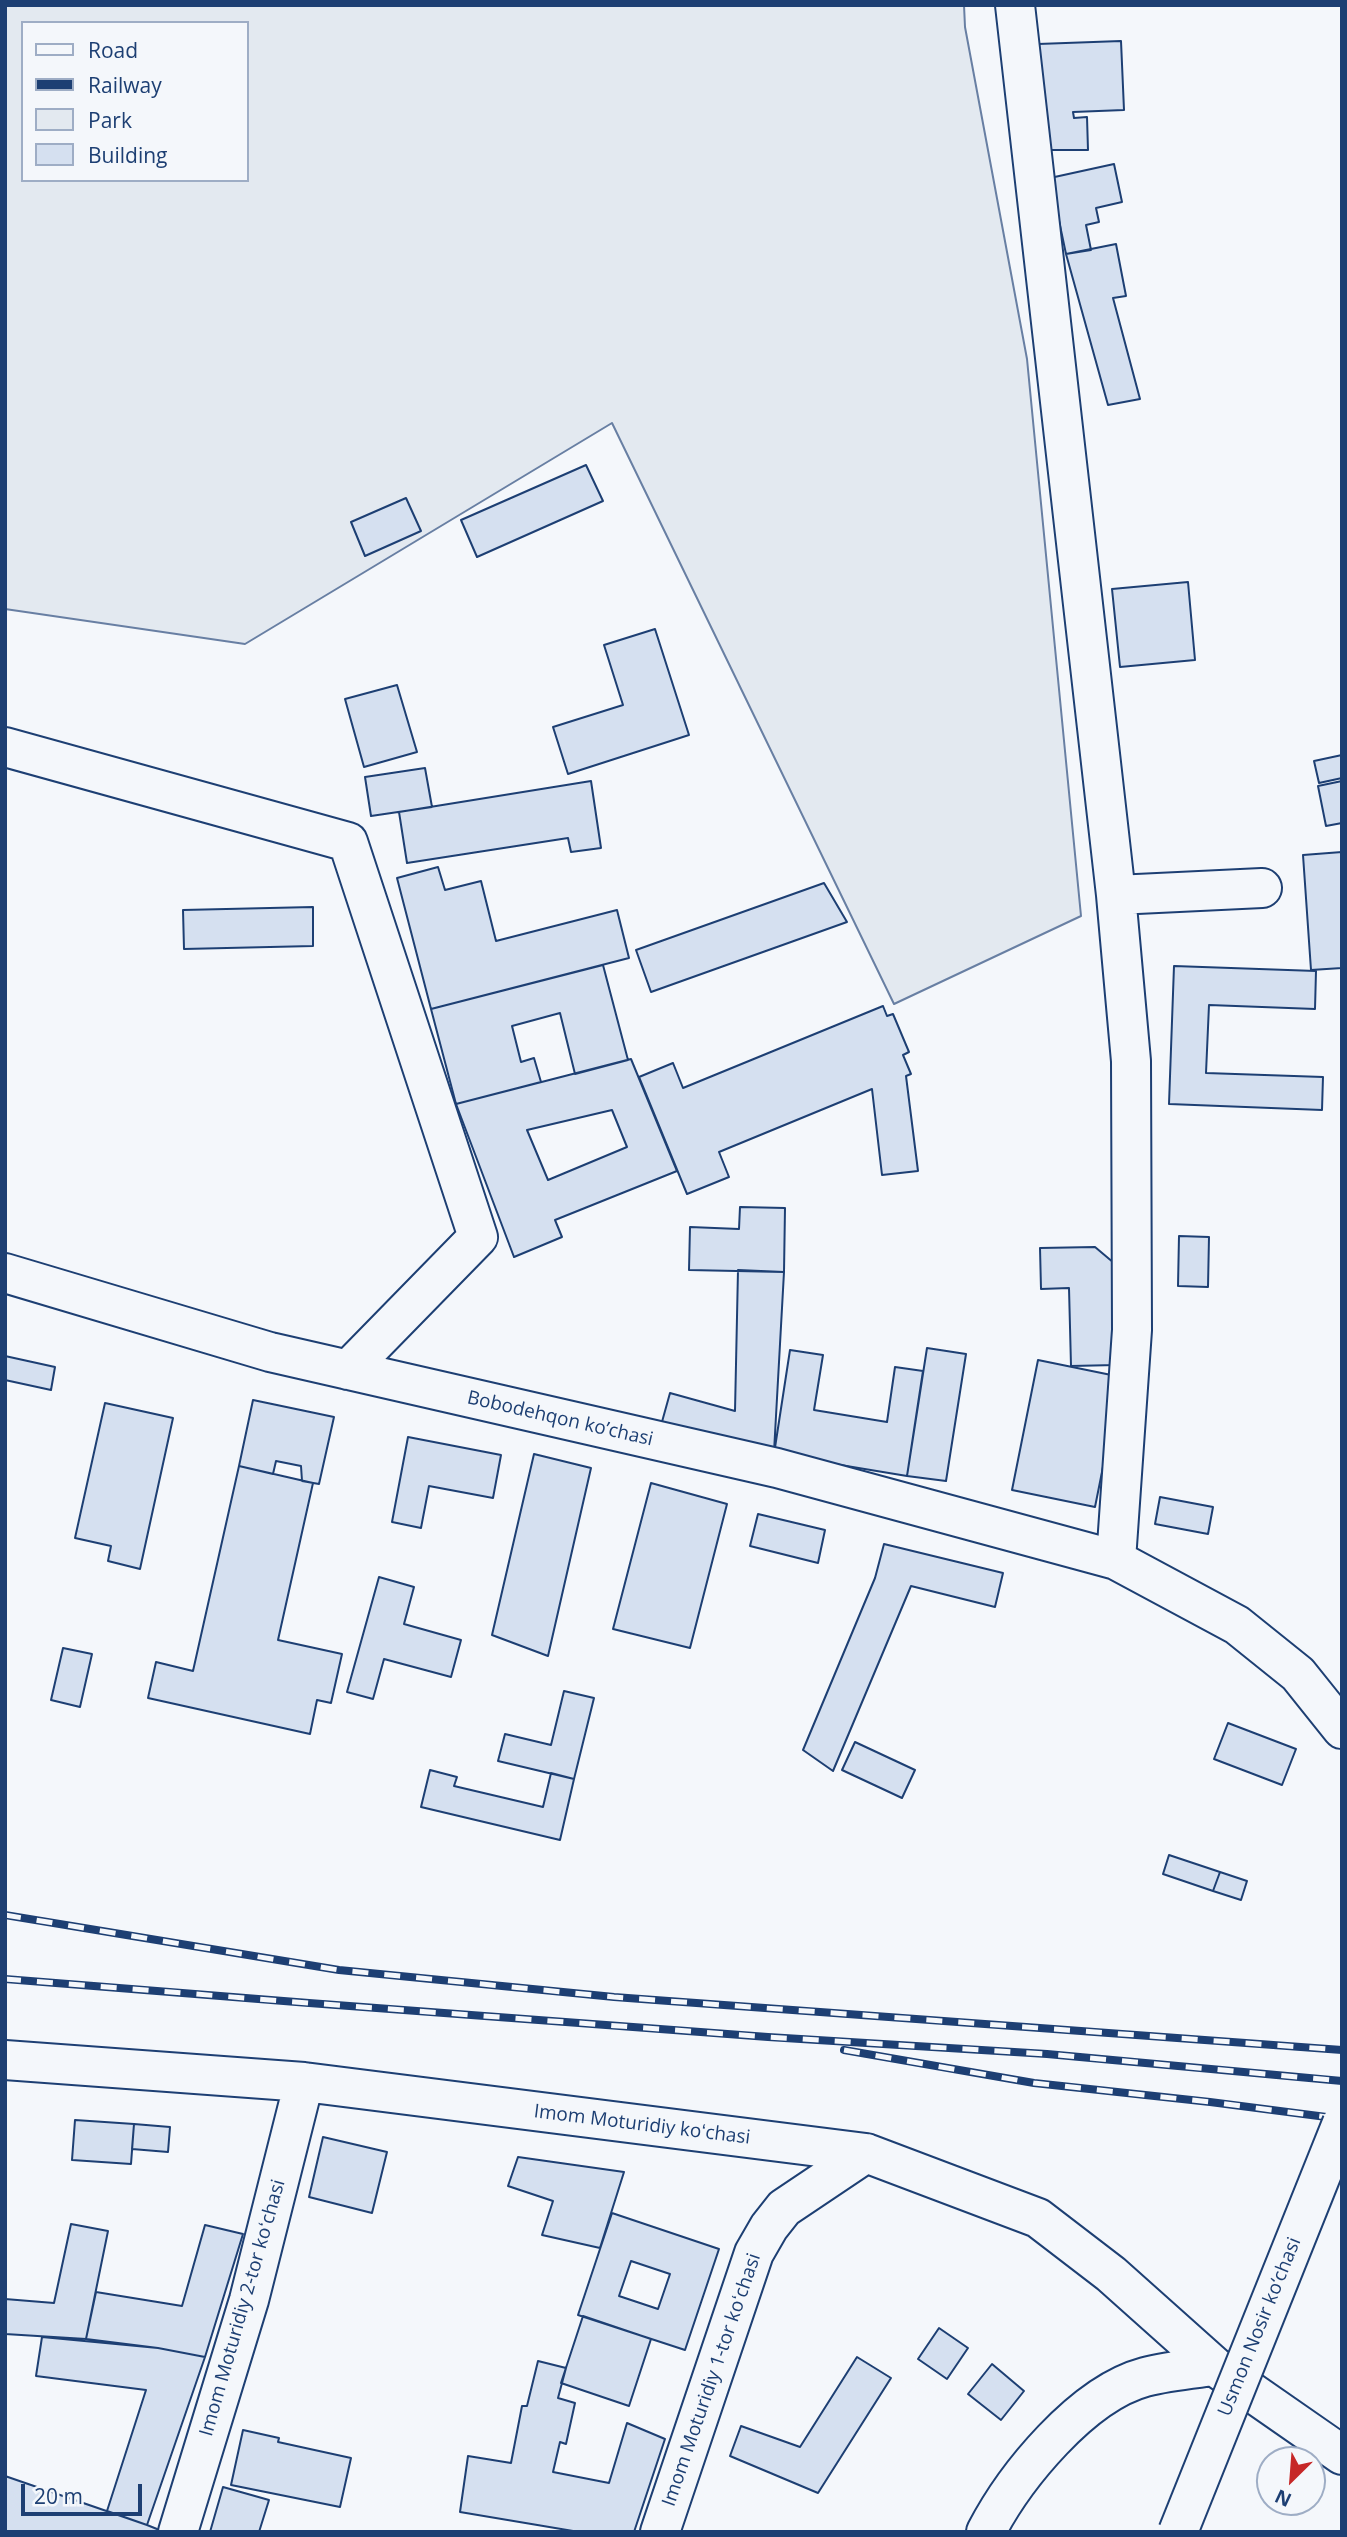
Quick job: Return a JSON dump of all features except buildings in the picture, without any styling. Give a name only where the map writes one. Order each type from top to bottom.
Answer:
[{"type":"street","points":[[1015,5],[1116,895],[1131,1061],[1132,1317],[1116,1560]]},
{"type":"street","points":[[5,747],[348,842],[478,1237],[348,1370]]},
{"type":"street","points":[[1116,895],[1262,888]]},
{"type":"street","name":"Bobodehqon koʼchasi","points":[[5,1272],[270,1352],[777,1468],[1116,1560],[1237,1625],[1298,1674],[1342,1729]]},
{"type":"street","name":"Imom Moturidiy koʻchasi","points":[[5,2060],[304,2082],[866,2153],[1038,2218],[1111,2274],[1214,2366],[1342,2455]]},
{"type":"street","name":"Imom Moturidiy 2-tor koʻchasi","points":[[178,2532],[249,2300],[304,2082]]},
{"type":"street","name":"Usmon Nosir ko‘chasi","points":[[1178,2532],[1342,2123]]},
{"type":"street","name":"Imom Moturidiy 1-tor koʻchasi","points":[[660,2532],[754,2253],[784,2208],[866,2153]]},
{"type":"street","points":[[986,2532],[995,2515],[1043,2449],[1096,2400],[1143,2378],[1214,2366]]},
{"type":"green space","points":[[5,5],[964,5],[965,27],[1027,359],[1081,916],[894,1004],[612,423],[245,644],[5,609]]},
{"type":"railway","points":[[5,1915],[339,1970],[614,1997],[1342,2050]]},
{"type":"railway","points":[[5,1979],[768,2037],[1047,2054],[1342,2081]]},
{"type":"railway","points":[[844,2050],[1034,2083],[1342,2119]]}]
